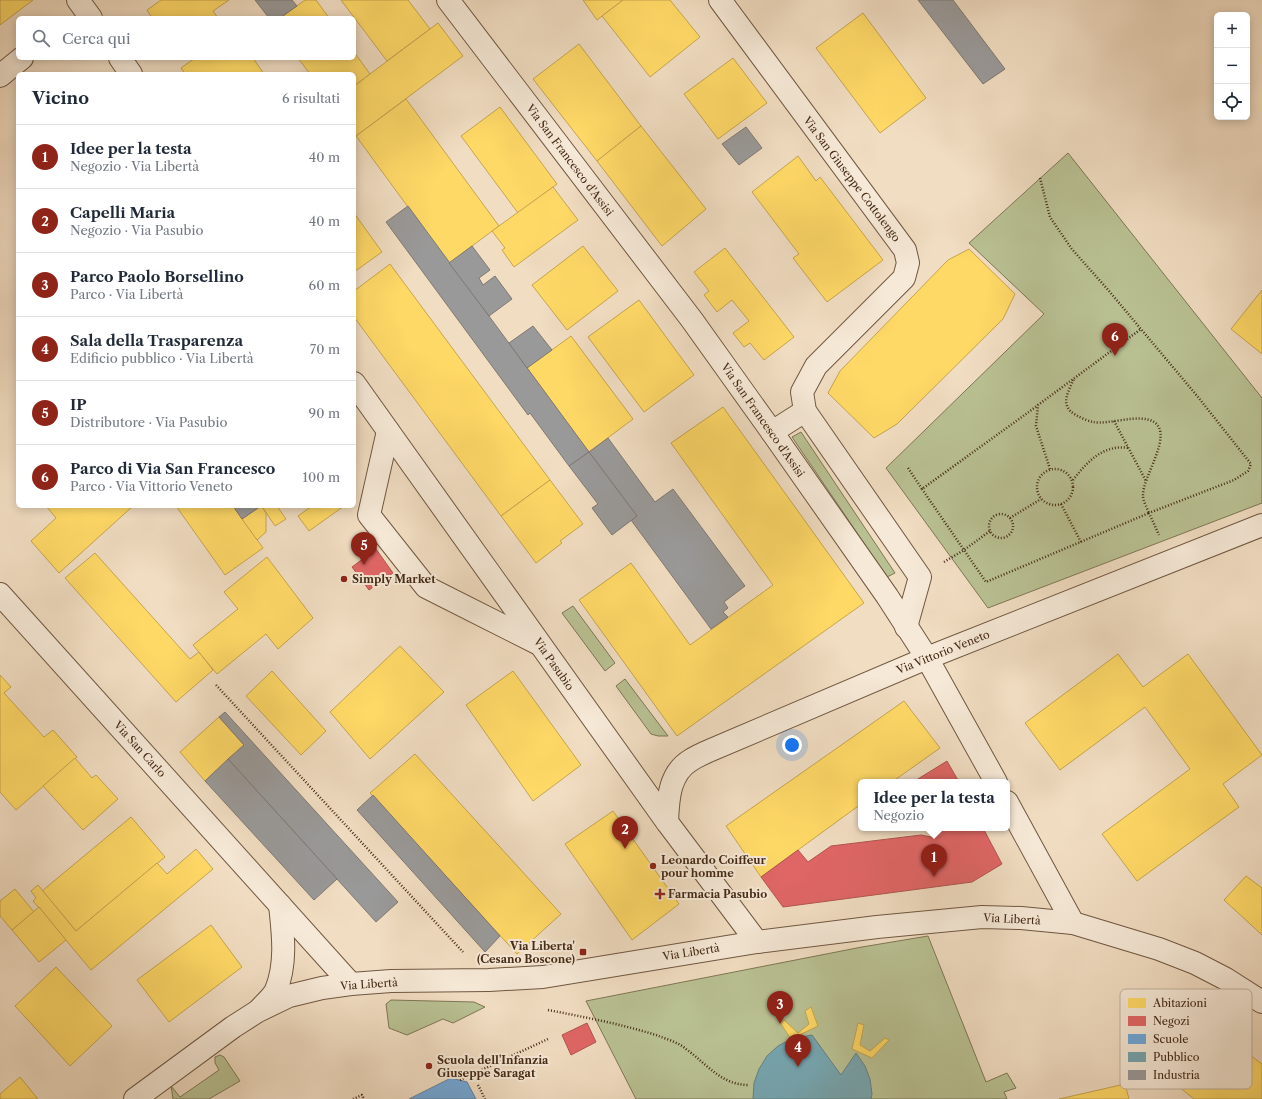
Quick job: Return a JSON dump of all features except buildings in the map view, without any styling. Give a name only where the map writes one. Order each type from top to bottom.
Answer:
[{"type":"street","name":"Via San Francesco d'Assisi","points":[[448,0],[687,313],[882,590],[927,658]]},
{"type":"street","name":"Via San Giuseppe Cottolengo","points":[[720,0],[905,250],[908,263],[904,278],[816,366],[803,402]]},
{"type":"street","points":[[0,76],[20,60]]},
{"type":"street","points":[[121,60],[130,72]]},
{"type":"street","name":"Via Pasubio","points":[[356,387],[667,822],[757,942]]},
{"type":"street","points":[[772,432],[803,402],[920,577],[906,627]]},
{"type":"street","points":[[388,431],[369,515],[426,587],[540,644]]},
{"type":"street","name":"Via Vittorio Veneto","points":[[667,822],[669,793],[677,773],[690,760],[717,747],[927,658],[1262,525]]},
{"type":"street","name":"Via San Carlo","points":[[0,594],[351,984]]},
{"type":"street","points":[[927,658],[994,779]]},
{"type":"street","points":[[1010,807],[1074,923]]},
{"type":"street","points":[[258,1011],[275,991],[282,967],[283,948],[280,905]]},
{"type":"street","name":"Via Libertà","points":[[135,1099],[233,1027],[258,1011],[288,996],[322,988],[351,984],[489,980],[544,976],[757,942],[877,926],[982,917],[1021,918],[1074,923],[1159,949],[1195,963],[1242,989]]},
{"type":"street","name":"Via Libertà","points":[[1252,996],[1262,1002]]},
{"type":"path","points":[[908,468],[986,582],[1149,513],[1234,480],[1248,471],[1251,464],[1141,329],[1071,248],[1050,217],[1040,178]]},
{"type":"path","points":[[922,489],[1038,406],[1141,329]]},
{"type":"path","points":[[1074,378],[1066,396],[1066,405],[1070,412],[1094,422],[1143,419],[1154,421],[1160,428],[1161,443],[1149,471],[1143,496],[1149,513],[1171,561]]},
{"type":"path","points":[[1038,406],[1036,426],[1050,469]]},
{"type":"path","points":[[1114,421],[1146,482]]},
{"type":"path","points":[[1073,480],[1084,465],[1103,451],[1122,447],[1129,448]]},
{"type":"path","points":[[1050,469],[1065,471],[1073,480],[1074,488],[1071,497],[1066,502],[1057,506],[1046,504],[1037,493],[1036,484],[1040,476],[1050,469]]},
{"type":"path","points":[[1010,518],[1041,499]]},
{"type":"path","points":[[1061,504],[1081,542]]},
{"type":"path","points":[[1002,513],[1010,518],[1013,529],[1006,537],[1001,538],[994,536],[988,525],[990,520],[995,515],[1002,513]]},
{"type":"path","points":[[920,577],[964,550],[990,531]]},
{"type":"path","points":[[216,685],[489,980]]},
{"type":"path","points":[[548,1010],[641,1030],[670,1040],[685,1048],[723,1078],[741,1085],[748,1085]]},
{"type":"path","points":[[460,1080],[548,1039]]},
{"type":"path","points":[[478,1085],[485,1099]]},
{"type":"path","points":[[353,1099],[362,1095],[364,1099]]},
{"type":"green space","points":[[1068,153],[1262,398],[1262,503],[988,608],[886,468],[1044,314],[969,243]]},
{"type":"green space","points":[[801,432],[895,573],[887,577],[792,437]]},
{"type":"green space","points":[[573,606],[615,663],[605,671],[562,613]]},
{"type":"green space","points":[[625,679],[668,736],[651,734],[616,686]]},
{"type":"green space","points":[[928,936],[986,1082],[1007,1073],[1016,1088],[1004,1092],[1007,1099],[636,1099],[586,1001],[862,947]]},
{"type":"green space","points":[[391,1000],[474,1002],[485,1007],[453,1023],[443,1019],[407,1035],[389,1028],[386,1004]]},
{"type":"green space","points":[[220,1055],[224,1057],[240,1081],[209,1099],[173,1099],[171,1086],[180,1097],[219,1070],[215,1063],[215,1057]]},
{"type":"place","name":"Parco di Via San Francesco","points":[[1115,356]]},
{"type":"place","name":"IP","points":[[364,565]]},
{"type":"place","name":"Simply Market","points":[[344,579]]},
{"type":"place","name":"Capelli Maria","points":[[625,849]]},
{"type":"place","name":"Leonardo Coiffeur pour homme","points":[[653,866]]},
{"type":"place","name":"Idee per la testa","points":[[934,877]]},
{"type":"place","name":"Farmacia Pasubio","points":[[660,894]]},
{"type":"place","name":"Via Liberta' (Cesano Boscone)","points":[[583,952]]},
{"type":"place","name":"Parco Paolo Borsellino","points":[[780,1024]]},
{"type":"place","name":"Scuola dell'Infanzia Giuseppe Saragat","points":[[429,1066]]},
{"type":"place","name":"Sala della Trasparenza","points":[[798,1067]]}]
